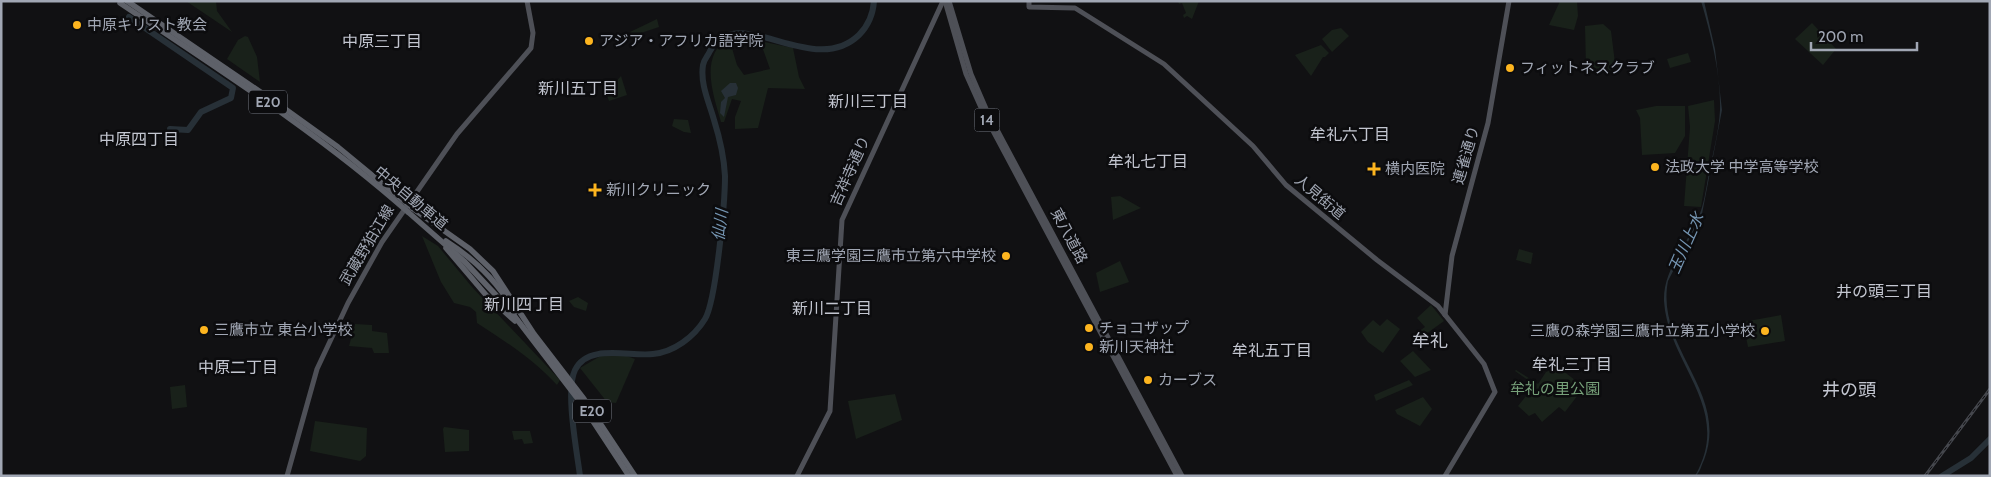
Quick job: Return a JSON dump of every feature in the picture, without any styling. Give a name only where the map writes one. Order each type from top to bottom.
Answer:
[{"type":"highway","name":"中央自動車道","points":[[127,1],[310,126],[410,210],[430,230]]},
{"type":"highway","name":"中央自動車道","points":[[119,2],[278,109],[410,210],[470,249],[503,284],[543,350],[629,476]]},
{"type":"highway","points":[[430,230],[482,267],[502,290],[532,340]]},
{"type":"highway","points":[[430,230],[480,288],[532,340]]},
{"type":"highway","name":"中央自動車道","points":[[532,340],[543,350],[598,419],[636,476]]},
{"type":"main road","name":"武蔵野狛江線","points":[[287,476],[317,369],[348,303],[382,242],[456,134],[531,48],[533,33],[527,1]]},
{"type":"main road","name":"吉祥寺通り","points":[[797,476],[830,411],[842,220],[944,1]]},
{"type":"main road","name":"東八道路","points":[[944,1],[964,66],[983,112],[1177,476]]},
{"type":"main road","name":"東八道路","points":[[949,1],[972,74],[988,111],[1182,476]]},
{"type":"main road","name":"人見街道","points":[[1029,1],[1030,7],[1075,8],[1160,61],[1253,146],[1286,185],[1377,260],[1432,301],[1445,315],[1484,364],[1495,392],[1445,476]]},
{"type":"main road","name":"連雀通り","points":[[1445,315],[1452,256],[1488,122],[1509,1]]},
{"type":"green space","points":[[186,1],[216,1],[217,11],[232,32]]},
{"type":"green space","points":[[1178,1],[1199,1],[1192,19],[1187,16],[1184,18],[1183,15],[1186,13],[1182,3],[1179,4]]},
{"type":"green space","points":[[1560,1],[1577,1],[1578,16],[1574,30],[1549,25]]},
{"type":"green space","points":[[657,19],[659,27],[632,36],[630,32]]},
{"type":"green space","points":[[1812,23],[1836,49],[1823,65],[1795,39]]},
{"type":"green space","points":[[1603,24],[1611,31],[1616,71],[1586,67],[1585,26]]},
{"type":"green space","points":[[1341,28],[1349,36],[1332,52],[1322,39],[1332,30]]},
{"type":"green space","points":[[245,36],[248,37],[257,57],[260,82],[227,59],[238,40]]},
{"type":"green space","points":[[729,38],[737,65],[744,75],[770,69],[760,41],[793,48],[799,77],[805,89],[768,88],[758,128],[735,129],[735,117],[741,101],[732,99],[724,122],[721,122],[712,89],[711,66],[719,46]]},
{"type":"green space","points":[[1321,45],[1329,53],[1323,57],[1311,76],[1295,55]]},
{"type":"green space","points":[[1688,53],[1691,62],[1670,68],[1667,59]]},
{"type":"green space","points":[[621,76],[627,95],[609,101],[606,93]]},
{"type":"green space","points":[[1714,100],[1715,121],[1701,207],[1684,206],[1690,127],[1688,106]]},
{"type":"green space","points":[[1656,106],[1685,106],[1685,136],[1675,153],[1642,155],[1640,118],[1636,110]]},
{"type":"green space","points":[[674,119],[688,120],[691,133],[672,126]]},
{"type":"green space","points":[[1120,196],[1141,208],[1113,220],[1111,197]]},
{"type":"green space","points":[[422,236],[438,246],[472,287],[560,380],[557,385],[529,359],[477,323],[476,312],[470,307],[454,303],[441,282]]},
{"type":"green space","points":[[1519,249],[1533,253],[1531,264],[1516,260]]},
{"type":"green space","points":[[1120,261],[1129,282],[1100,292],[1096,273]]},
{"type":"green space","points":[[578,297],[588,303],[586,311],[574,307],[569,301]]},
{"type":"green space","points":[[1431,305],[1444,321],[1419,339],[1415,334],[1425,327],[1417,318]]},
{"type":"green space","points":[[1781,315],[1785,341],[1748,347],[1743,322]]},
{"type":"green space","points":[[1387,319],[1400,329],[1383,353],[1368,342],[1361,332],[1373,320],[1380,326]]},
{"type":"green space","points":[[355,324],[372,325],[372,331],[387,333],[389,353],[374,353],[372,348],[349,346]]},
{"type":"green space","points":[[1413,351],[1431,370],[1415,377],[1400,361]]},
{"type":"green space","points":[[604,354],[624,355],[635,359],[616,403],[607,402],[580,368]]},
{"type":"green space","name":"牟礼の里公園","points":[[1558,367],[1584,387],[1565,412],[1559,407],[1542,422],[1535,413],[1529,416],[1518,406],[1535,385],[1515,371],[1538,384],[1546,372]]},
{"type":"green space","points":[[1409,380],[1413,385],[1376,401],[1374,395]]},
{"type":"green space","points":[[185,385],[187,407],[172,409],[170,387]]},
{"type":"green space","points":[[895,394],[902,420],[856,439],[848,401]]},
{"type":"green space","points":[[1423,397],[1432,409],[1420,426],[1397,414],[1395,410]]},
{"type":"green space","points":[[315,421],[367,428],[366,456],[360,461],[310,451]]},
{"type":"green space","points":[[444,427],[469,430],[469,451],[445,452]]},
{"type":"green space","points":[[512,431],[530,431],[533,443],[524,444],[522,439],[514,440]]},
{"type":"water","points":[[1701,1],[1704,1],[1715,49],[1719,82],[1712,41]]},
{"type":"water","points":[[730,83],[736,83],[738,88],[736,95],[728,97],[724,117],[720,113],[721,102],[725,98],[721,91]]},
{"type":"water","name":"玉川上水","points":[[1719,83],[1722,110],[1702,214],[1668,281],[1667,305],[1672,328],[1701,391],[1708,413],[1709,436],[1704,460],[1695,476],[1705,452],[1707,429],[1696,387],[1676,346],[1668,324],[1664,301],[1667,280],[1671,269],[1697,221],[1703,203],[1718,126],[1720,110]]},
{"type":"waterway","name":"仙川","points":[[580,476],[571,392],[572,379],[575,370],[581,362],[599,354],[653,354],[676,347],[695,332],[705,319],[709,309],[719,250],[725,176],[720,141],[702,72],[710,51],[723,38],[738,33],[757,35],[799,46],[820,49],[840,47],[859,35],[865,28],[871,16],[874,1]]},
{"type":"waterway","points":[[129,17],[233,88],[231,98],[201,112],[188,130],[170,129]]},
{"type":"waterway","points":[[1942,476],[1971,458],[1990,439]]},
{"type":"railway","points":[[1925,476],[1990,389]]},
{"type":"place","name":"中原キリスト教会","points":[[77,25]]},
{"type":"place","name":"アジア・アフリカ語学院","points":[[589,41]]},
{"type":"place","name":"フィットネスクラブ","points":[[1510,68]]},
{"type":"place","name":"法政大学 中学高等学校","points":[[1655,167]]},
{"type":"place","name":"横内医院","points":[[1374,169]]},
{"type":"place","name":"新川クリニック","points":[[595,190]]},
{"type":"place","name":"東三鷹学園三鷹市立第六中学校","points":[[1006,256]]},
{"type":"place","name":"チョコザップ","points":[[1089,328]]},
{"type":"place","name":"三鷹市立 東台小学校","points":[[204,330]]},
{"type":"place","name":"三鷹の森学園三鷹市立第五小学校","points":[[1765,331]]},
{"type":"place","name":"新川天神社","points":[[1089,347]]},
{"type":"place","name":"カーブス","points":[[1148,380]]},
{"type":"district","name":"中原三丁目","points":[[382,41]]},
{"type":"district","name":"新川五丁目","points":[[578,88]]},
{"type":"district","name":"新川三丁目","points":[[868,101]]},
{"type":"district","name":"牟礼六丁目","points":[[1350,134]]},
{"type":"district","name":"中原四丁目","points":[[139,139]]},
{"type":"district","name":"牟礼七丁目","points":[[1148,161]]},
{"type":"district","name":"井の頭三丁目","points":[[1884,291]]},
{"type":"district","name":"新川四丁目","points":[[524,304]]},
{"type":"district","name":"新川二丁目","points":[[832,308]]},
{"type":"district","name":"牟礼","points":[[1430,341]]},
{"type":"district","name":"牟礼五丁目","points":[[1272,350]]},
{"type":"district","name":"牟礼三丁目","points":[[1572,364]]},
{"type":"district","name":"中原二丁目","points":[[238,367]]},
{"type":"district","name":"井の頭","points":[[1849,390]]}]
